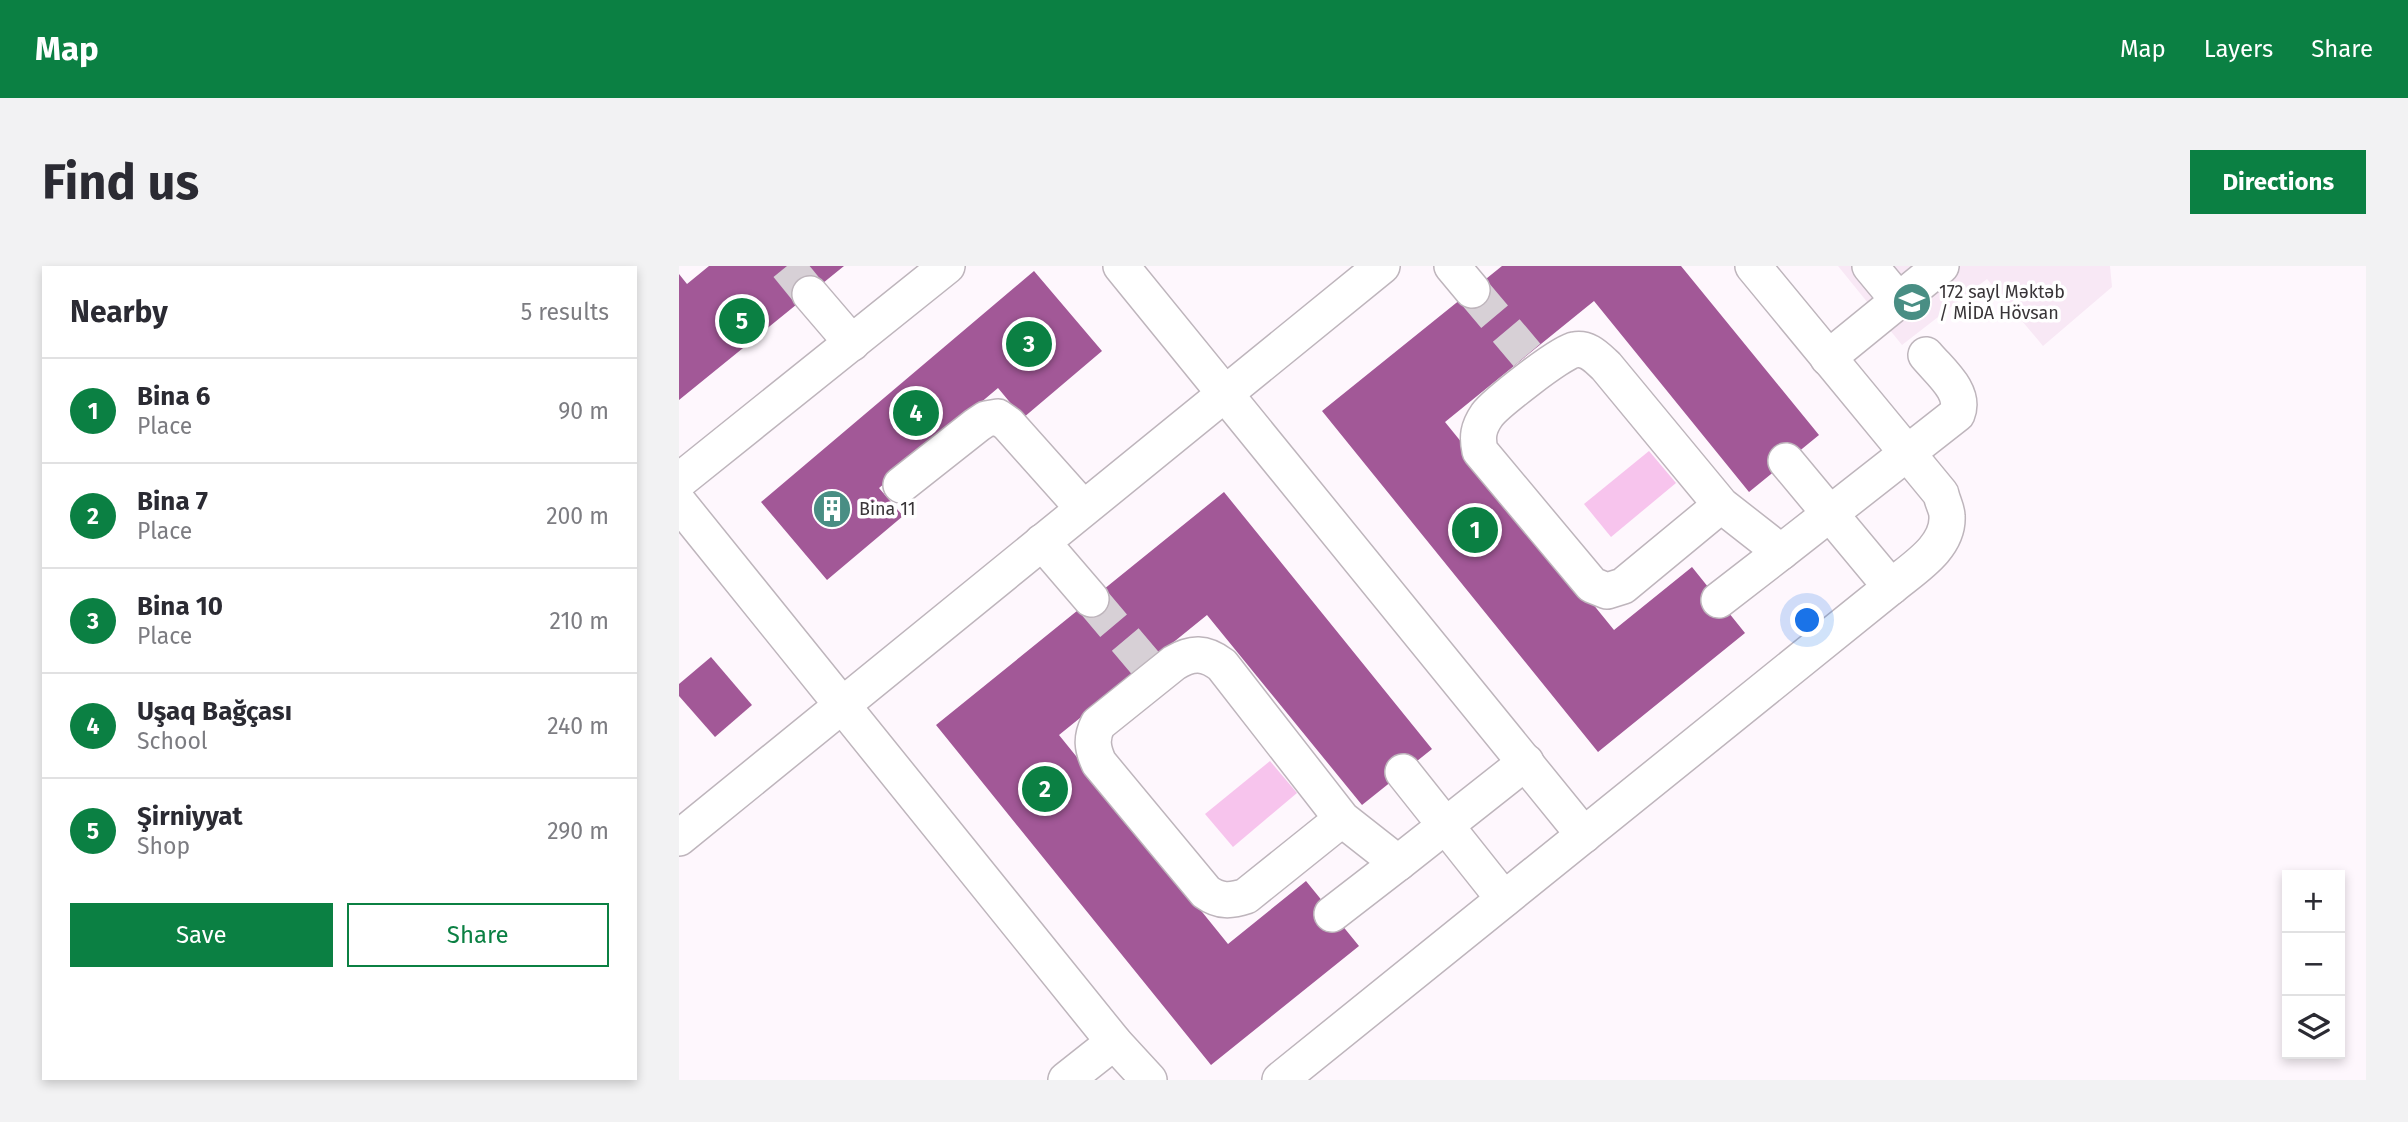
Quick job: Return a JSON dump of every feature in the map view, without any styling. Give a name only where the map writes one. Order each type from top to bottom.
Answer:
[{"type":"street","points":[[679,481],[947,266]]},
{"type":"street","points":[[1121,266],[1584,835]]},
{"type":"street","points":[[679,838],[1382,266]]},
{"type":"street","points":[[1280,1080],[1891,587],[1931,553],[1943,536],[1947,516],[1941,494],[1753,266]]},
{"type":"street","points":[[1870,266],[1899,301]]},
{"type":"street","points":[[1828,358],[1941,266]]},
{"type":"street","points":[[810,293],[852,343]]},
{"type":"street","points":[[1721,505],[1623,586],[1607,591],[1592,585],[1480,451],[1477,436],[1488,414],[1534,363],[1575,349],[1590,352],[1606,366],[1721,505],[1781,552]]},
{"type":"street","points":[[1719,600],[1957,414],[1959,395],[1926,355]]},
{"type":"street","points":[[901,485],[977,425],[986,419],[998,418],[1007,424],[1083,508]]},
{"type":"street","points":[[1786,461],[1891,587]]},
{"type":"street","points":[[679,503],[841,706],[1114,1041],[1149,1080]]},
{"type":"street","points":[[1042,542],[1091,599]]},
{"type":"street","points":[[1342,818],[1247,896],[1230,901],[1215,898],[1206,892],[1099,763],[1092,736],[1098,724],[1152,670],[1188,655],[1209,656],[1221,665],[1342,818],[1398,863]]},
{"type":"street","points":[[1332,914],[1526,762]]},
{"type":"street","points":[[1403,772],[1504,899]]},
{"type":"street","points":[[1066,1080],[1114,1041]]},
{"type":"shaded area","name":"172 sayl Məktəb / MİDA Hövsan","points":[[1838,266],[2110,266],[2112,287],[2043,346],[1987,279],[1902,345]]},
{"type":"shaded area","points":[[1649,451],[1676,483],[1611,537],[1584,504]]},
{"type":"shaded area","points":[[1270,761],[1297,793],[1233,847],[1205,814]]},
{"type":"building","points":[[709,266],[844,266],[679,400],[679,274],[687,284]]},
{"type":"building","points":[[1502,266],[1681,266],[1819,435],[1749,492],[1594,301],[1445,422],[1614,630],[1692,567],[1745,633],[1598,752],[1322,411]]},
{"type":"building","points":[[1034,271],[1102,351],[1023,418],[998,388],[879,488],[903,516],[827,580],[761,502]]},
{"type":"building","points":[[1224,492],[1432,749],[1362,805],[1207,615],[1059,735],[1228,944],[1306,881],[1359,946],[1211,1065],[936,725]]},
{"type":"building","points":[[711,657],[752,705],[715,737],[679,696],[679,684]]},
{"type":"tunnel","points":[[787,266],[810,294]]},
{"type":"tunnel","points":[[1472,290],[1527,355]]},
{"type":"tunnel","points":[[1091,599],[1146,664]]},
{"type":"place","name":"172 sayl Məktəb / MİDA Hövsan","points":[[1912,302]]},
{"type":"place","name":"Şirniyyat","points":[[742,321]]},
{"type":"place","name":"Bina 10","points":[[1029,344]]},
{"type":"place","name":"Uşaq Bağçası","points":[[916,413]]},
{"type":"place","name":"Bina 11","points":[[832,509]]},
{"type":"place","name":"Bina 6","points":[[1475,530]]},
{"type":"place","name":"Bina 7","points":[[1045,789]]}]
